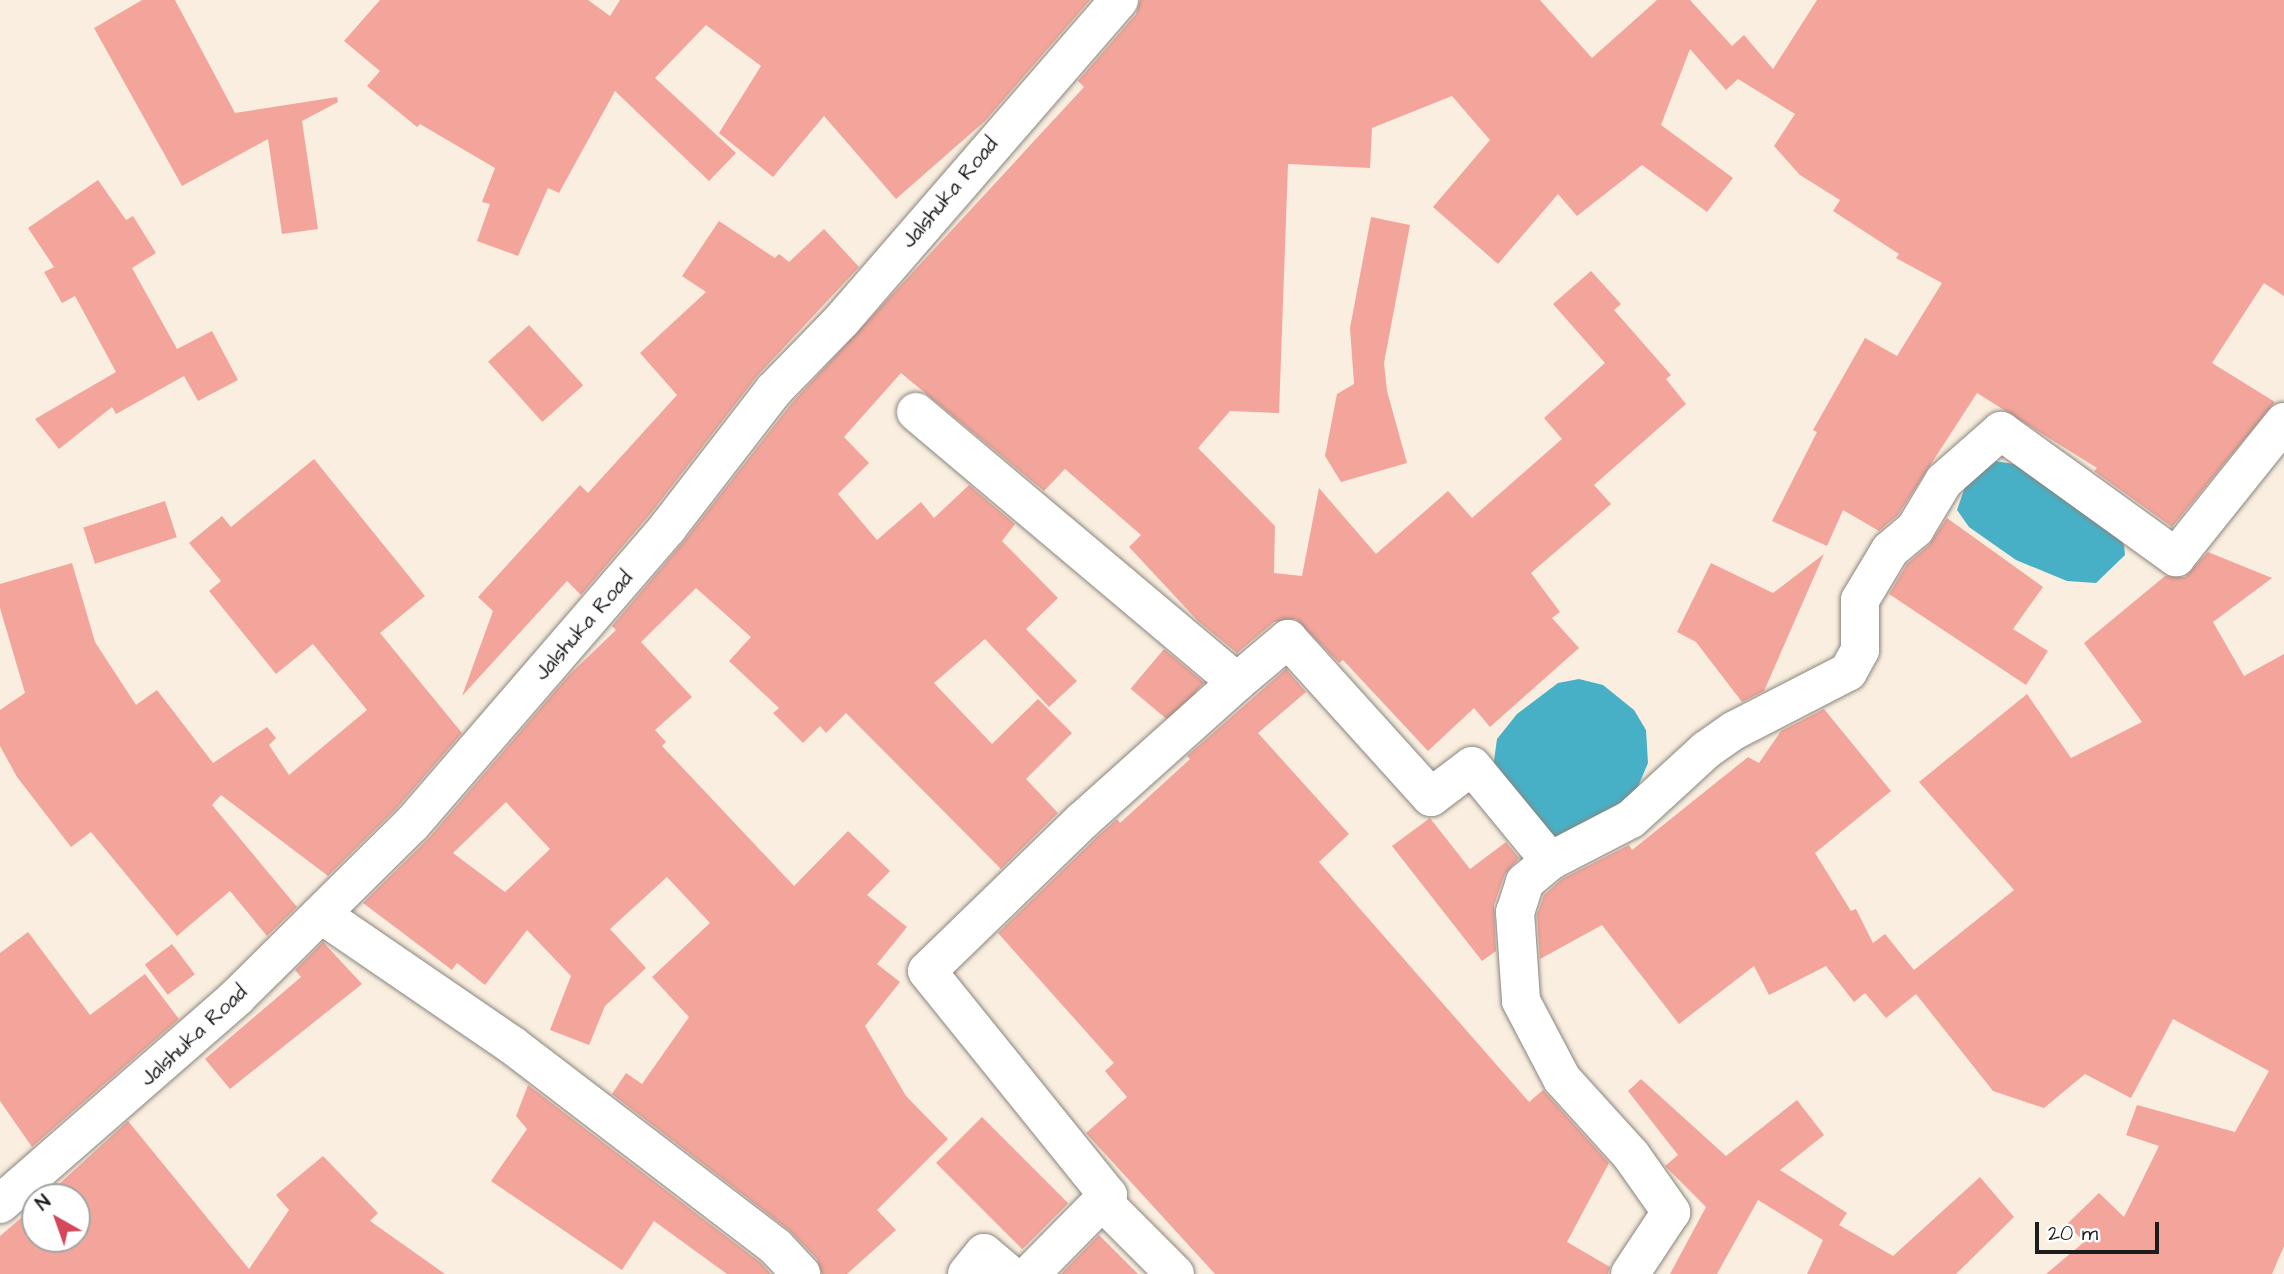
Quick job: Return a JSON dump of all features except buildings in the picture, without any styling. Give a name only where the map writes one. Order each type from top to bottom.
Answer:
[{"type":"street","name":"Jalshuka Road","points":[[0,1205],[157,1070],[322,915],[412,824],[668,527],[774,390],[842,320],[1119,0]]},
{"type":"street","points":[[916,412],[1237,682]]},
{"type":"street","points":[[1630,1274],[1671,1212],[1631,1155],[1562,1079],[1521,1001],[1515,912],[1525,882],[1550,861],[1632,819],[1706,750],[1735,730],[1849,672],[1860,650],[1860,600],[1890,550],[1915,529],[1944,481],[2001,431],[2176,558],[2284,422]]},
{"type":"street","points":[[1030,1274],[1108,1195],[927,971],[1083,820],[1288,639],[1431,797],[1472,766],[1550,861]]},
{"type":"street","points":[[322,915],[512,1045],[776,1247],[801,1274]]},
{"type":"street","points":[[1102,1201],[1175,1274]]},
{"type":"street","points":[[967,1274],[984,1253],[1009,1274]]},
{"type":"water","points":[[1994,461],[2014,464],[2112,526],[2124,545],[2125,555],[2096,583],[2067,581],[2016,560],[1969,527],[1957,510],[1966,484]]},
{"type":"water","points":[[1579,679],[1603,685],[1634,710],[1646,730],[1648,763],[1634,796],[1556,837],[1541,827],[1493,768],[1497,739],[1517,714],[1558,683]]}]
